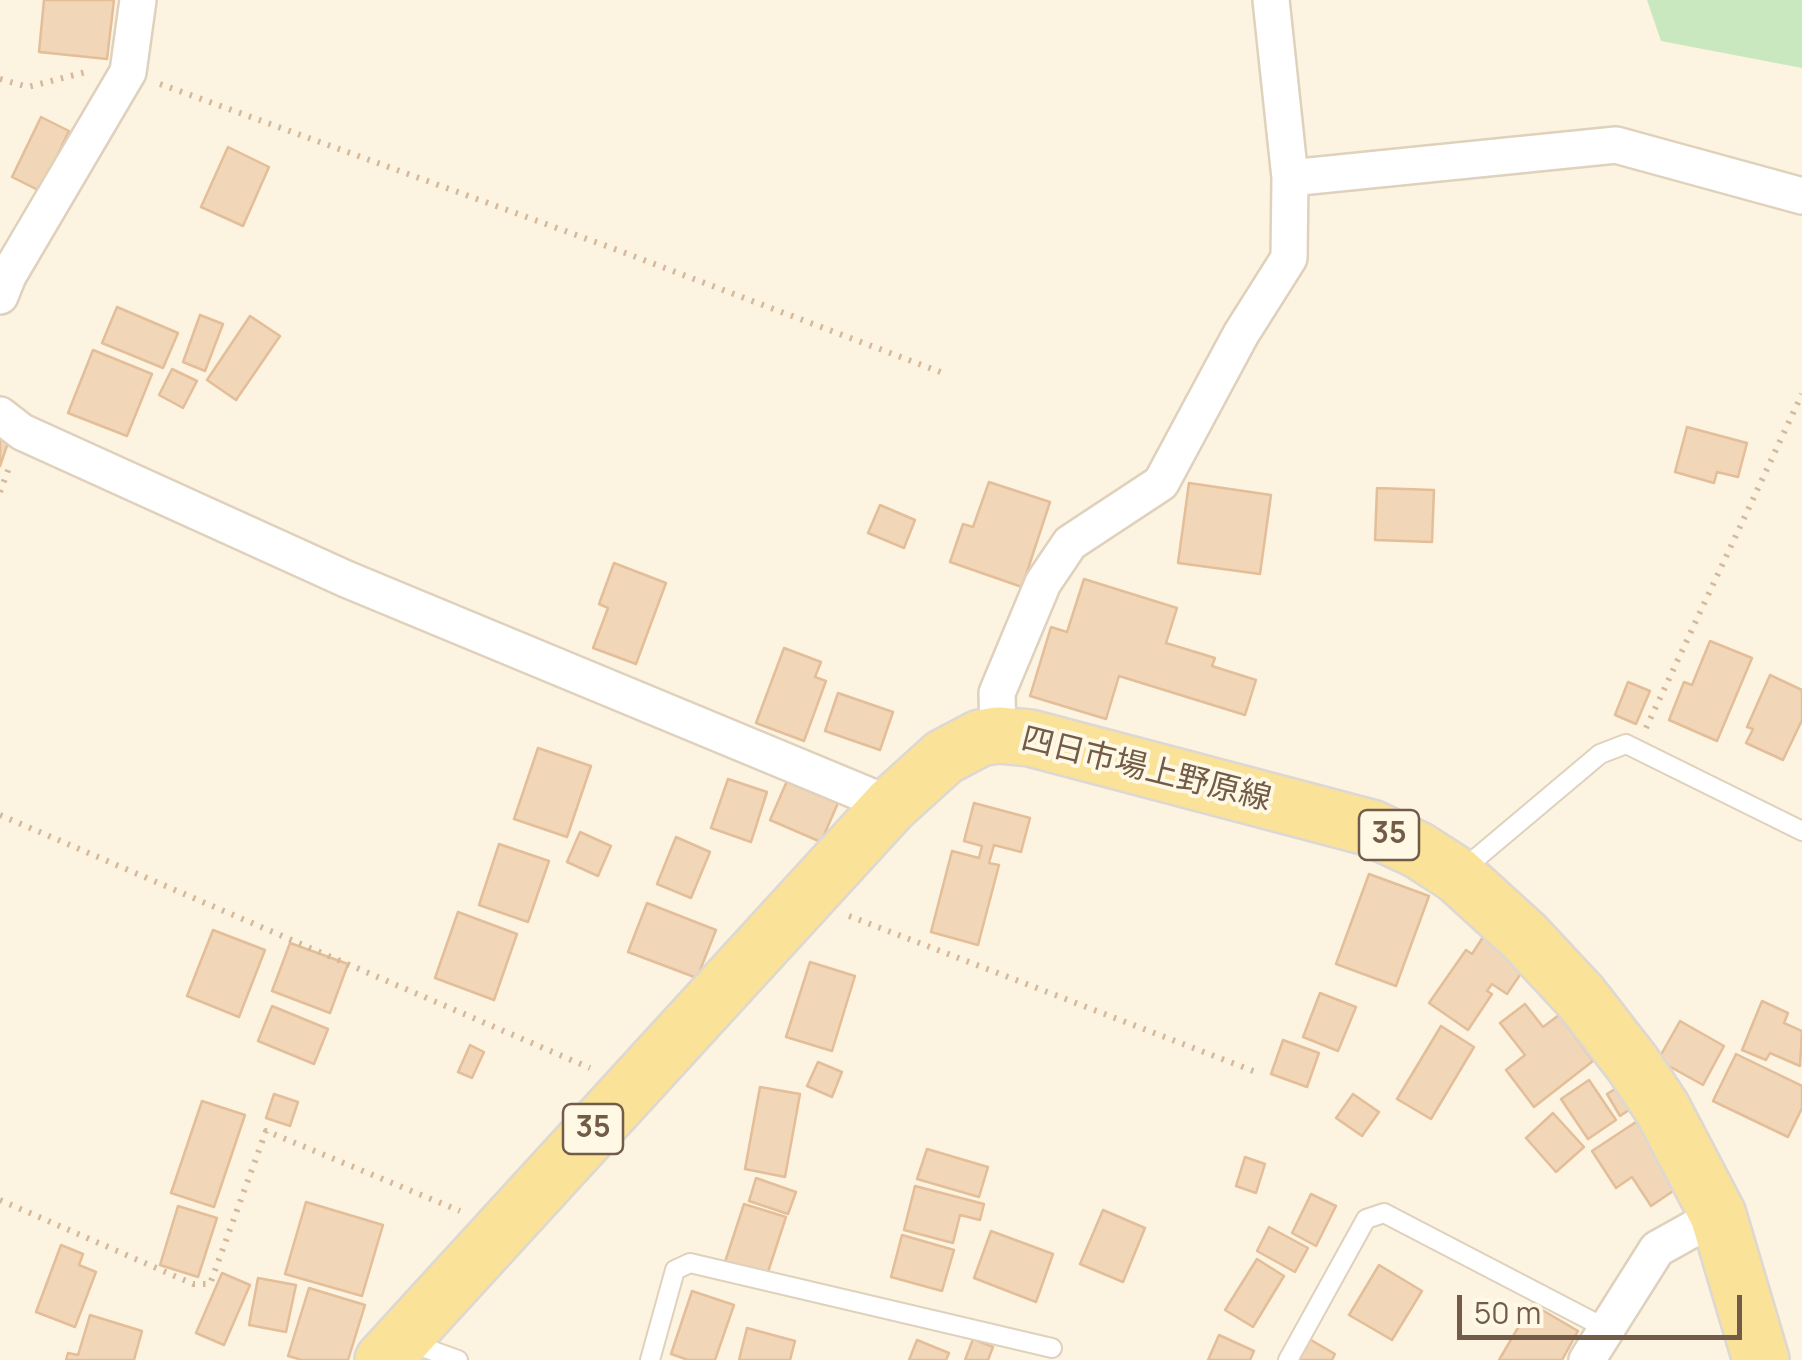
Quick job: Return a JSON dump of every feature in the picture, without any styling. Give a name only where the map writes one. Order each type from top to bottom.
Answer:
[{"type":"main road","name":"四日市場上野原線","points":[[392,1350],[891,805],[944,756],[980,738],[998,735],[1030,738],[1372,828],[1418,850],[1456,875],[1525,937],[1580,996],[1624,1052],[1689,1155],[1718,1215],[1760,1360]]},
{"type":"street","points":[[0,296],[128,72],[138,0]]},
{"type":"street","points":[[998,735],[997,693],[1042,582],[1070,543],[1161,482],[1241,334],[1290,258],[1290,178],[1271,0]]},
{"type":"street","points":[[1290,178],[1616,145],[1802,196]]},
{"type":"street","points":[[0,415],[22,432],[346,579],[891,805]]},
{"type":"street","points":[[1588,1360],[1657,1249],[1718,1215]]},
{"type":"lane","points":[[1456,875],[1600,754],[1626,744],[1802,830]]},
{"type":"lane","points":[[1288,1360],[1366,1219],[1384,1213],[1607,1329]]},
{"type":"lane","points":[[650,1360],[675,1270],[690,1263],[1052,1348]]},
{"type":"lane","points":[[392,1350],[458,1360]]},
{"type":"path","points":[[0,78],[28,87],[72,74],[118,68],[944,373]]},
{"type":"path","points":[[1636,750],[1802,394]]},
{"type":"path","points":[[0,816],[632,1086]]},
{"type":"path","points":[[806,900],[1256,1072]]},
{"type":"path","points":[[0,1200],[193,1284],[210,1284],[266,1131],[502,1228]]},
{"type":"green space","points":[[1647,0],[1802,0],[1802,68],[1661,41]]},
{"type":"building","points":[[44,0],[114,0],[107,59],[39,52]]},
{"type":"building","points":[[41,117],[69,131],[40,191],[12,177]]},
{"type":"building","points":[[228,147],[269,167],[243,226],[201,207]]},
{"type":"building","points":[[117,307],[178,333],[163,368],[102,343]]},
{"type":"building","points":[[200,315],[223,324],[205,371],[183,362]]},
{"type":"building","points":[[250,316],[280,336],[236,400],[207,380]]},
{"type":"building","points":[[93,350],[152,374],[127,436],[68,413]]},
{"type":"building","points":[[172,369],[197,381],[183,408],[159,395]]},
{"type":"building","points":[[1687,427],[1747,443],[1738,477],[1717,472],[1714,483],[1675,472]]},
{"type":"building","points":[[0,430],[11,434],[0,466]]},
{"type":"building","points":[[989,482],[1050,502],[1022,587],[950,562],[963,524],[973,527]]},
{"type":"building","points":[[1189,483],[1271,495],[1260,574],[1178,563]]},
{"type":"building","points":[[1377,488],[1434,490],[1432,542],[1375,540]]},
{"type":"building","points":[[880,505],[915,520],[904,548],[868,533]]},
{"type":"building","points":[[614,563],[666,583],[636,664],[593,648],[608,608],[599,604]]},
{"type":"building","points":[[1084,579],[1177,608],[1166,643],[1215,658],[1212,666],[1256,680],[1245,715],[1119,676],[1106,719],[1030,696],[1051,627],[1067,632]]},
{"type":"building","points":[[1710,641],[1752,658],[1717,741],[1669,720],[1684,682],[1692,685]]},
{"type":"building","points":[[784,648],[821,662],[815,677],[826,681],[804,741],[756,723]]},
{"type":"building","points":[[1770,675],[1802,690],[1802,720],[1783,760],[1746,743],[1753,729],[1747,727]]},
{"type":"building","points":[[1628,682],[1650,691],[1636,724],[1615,715]]},
{"type":"building","points":[[838,693],[893,712],[880,750],[825,731]]},
{"type":"building","points":[[538,748],[591,766],[567,837],[514,819]]},
{"type":"building","points":[[728,779],[767,792],[751,842],[711,828]]},
{"type":"building","points":[[787,781],[838,803],[821,842],[770,820]]},
{"type":"building","points":[[974,803],[1030,818],[1021,852],[994,845],[989,863],[999,865],[978,945],[931,932],[952,851],[979,858],[982,846],[964,841]]},
{"type":"building","points":[[580,832],[611,846],[598,876],[567,862]]},
{"type":"building","points":[[676,837],[710,852],[691,898],[657,884]]},
{"type":"building","points":[[499,844],[549,861],[528,922],[479,905]]},
{"type":"building","points":[[1369,874],[1429,896],[1396,986],[1336,964]]},
{"type":"building","points":[[647,903],[716,930],[697,978],[628,952]]},
{"type":"building","points":[[458,912],[517,934],[494,1000],[435,978]]},
{"type":"building","points":[[213,930],[265,950],[239,1017],[187,996]]},
{"type":"building","points":[[1485,934],[1528,963],[1507,994],[1492,984],[1487,991],[1492,994],[1468,1030],[1429,1003],[1466,950],[1472,954]]},
{"type":"building","points":[[290,943],[348,964],[330,1013],[272,991]]},
{"type":"building","points":[[810,962],[855,976],[832,1051],[786,1037]]},
{"type":"building","points":[[1320,993],[1356,1007],[1338,1051],[1303,1037]]},
{"type":"building","points":[[1762,1001],[1788,1013],[1784,1023],[1802,1031],[1800,1066],[1770,1053],[1766,1060],[1742,1050]]},
{"type":"building","points":[[1525,1004],[1543,1027],[1559,1015],[1593,1061],[1534,1107],[1506,1070],[1525,1055],[1500,1023]]},
{"type":"building","points":[[272,1006],[328,1029],[314,1064],[258,1041]]},
{"type":"building","points":[[1680,1021],[1724,1046],[1703,1085],[1658,1060]]},
{"type":"building","points":[[1441,1026],[1474,1047],[1431,1119],[1397,1099]]},
{"type":"building","points":[[1283,1040],[1319,1053],[1307,1087],[1271,1074]]},
{"type":"building","points":[[470,1045],[484,1052],[472,1078],[458,1072]]},
{"type":"building","points":[[1736,1054],[1802,1086],[1802,1108],[1788,1137],[1713,1101]]},
{"type":"building","points":[[818,1062],[842,1072],[832,1097],[807,1086]]},
{"type":"building","points":[[1589,1080],[1616,1120],[1588,1139],[1561,1099]]},
{"type":"building","points":[[1623,1084],[1635,1106],[1620,1116],[1607,1094]]},
{"type":"building","points":[[760,1087],[800,1094],[785,1177],[745,1169]]},
{"type":"building","points":[[274,1094],[298,1102],[290,1126],[266,1118]]},
{"type":"building","points":[[1353,1094],[1379,1112],[1362,1136],[1336,1118]]},
{"type":"building","points":[[202,1101],[245,1115],[214,1207],[171,1193]]},
{"type":"building","points":[[1553,1113],[1584,1147],[1556,1172],[1526,1138]]},
{"type":"building","points":[[1642,1118],[1685,1183],[1651,1206],[1632,1177],[1616,1188],[1592,1151]]},
{"type":"building","points":[[927,1149],[988,1167],[979,1197],[917,1179]]},
{"type":"building","points":[[1245,1157],[1265,1164],[1256,1193],[1236,1186]]},
{"type":"building","points":[[756,1178],[796,1192],[788,1214],[749,1201]]},
{"type":"building","points":[[915,1186],[984,1204],[980,1220],[960,1215],[953,1243],[904,1230]]},
{"type":"building","points":[[1311,1194],[1336,1206],[1316,1246],[1292,1233]]},
{"type":"building","points":[[306,1202],[383,1225],[362,1296],[285,1274]]},
{"type":"building","points":[[744,1204],[786,1217],[767,1275],[725,1262]]},
{"type":"building","points":[[178,1206],[217,1218],[198,1277],[160,1265]]},
{"type":"building","points":[[1103,1210],[1145,1228],[1123,1282],[1080,1264]]},
{"type":"building","points":[[1269,1227],[1308,1248],[1295,1272],[1257,1251]]},
{"type":"building","points":[[991,1231],[1053,1254],[1036,1302],[974,1278]]},
{"type":"building","points":[[902,1235],[954,1250],[942,1291],[891,1277]]},
{"type":"building","points":[[61,1245],[83,1254],[79,1265],[96,1272],[75,1327],[36,1312]]},
{"type":"building","points":[[1257,1259],[1284,1276],[1253,1327],[1225,1310]]},
{"type":"building","points":[[1379,1265],[1422,1291],[1392,1340],[1349,1315]]},
{"type":"building","points":[[222,1273],[250,1285],[224,1345],[196,1333]]},
{"type":"building","points":[[258,1278],[296,1285],[286,1332],[249,1325]]},
{"type":"building","points":[[309,1288],[365,1305],[348,1360],[302,1360],[288,1356]]},
{"type":"building","points":[[692,1291],[734,1305],[715,1360],[688,1360],[671,1354]]},
{"type":"building","points":[[1532,1304],[1578,1331],[1562,1360],[1499,1360]]},
{"type":"building","points":[[90,1315],[142,1331],[134,1360],[66,1360],[68,1353],[78,1355]]},
{"type":"building","points":[[747,1328],[795,1341],[790,1360],[739,1360]]},
{"type":"building","points":[[1219,1335],[1254,1351],[1250,1360],[1208,1360]]},
{"type":"building","points":[[1304,1336],[1335,1354],[1332,1360],[1290,1360]]},
{"type":"building","points":[[973,1339],[993,1347],[988,1360],[965,1360]]},
{"type":"building","points":[[917,1340],[949,1353],[946,1360],[909,1360]]}]
